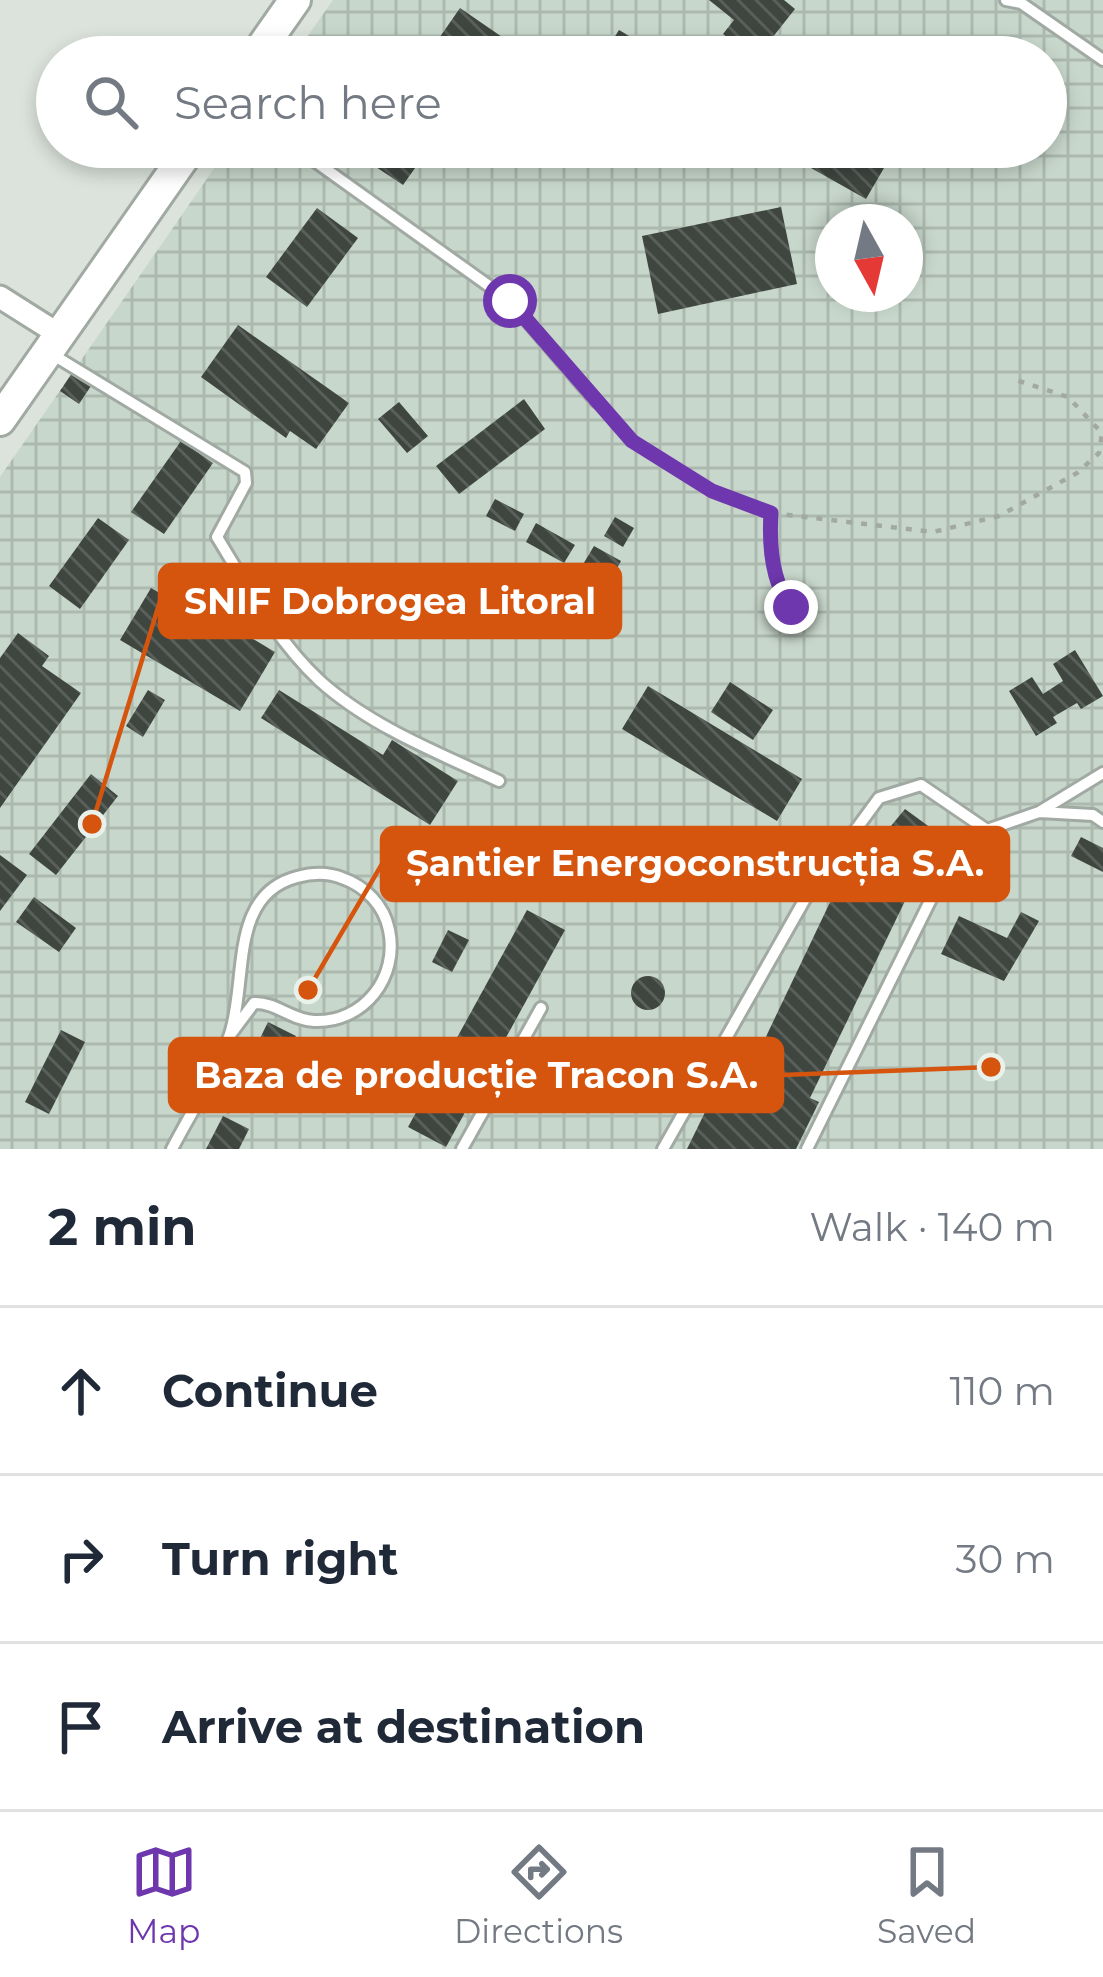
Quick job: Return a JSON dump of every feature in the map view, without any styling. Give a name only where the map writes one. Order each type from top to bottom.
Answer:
[{"type":"street","points":[[270,36],[295,0]]},
{"type":"street","points":[[0,420],[176,168]]},
{"type":"street","points":[[0,297],[54,343]]},
{"type":"lane","points":[[1006,0],[1022,3],[1103,60]]},
{"type":"lane","points":[[324,168],[510,301],[596,400]]},
{"type":"lane","points":[[54,343],[245,472],[246,483],[217,537],[266,617],[320,681],[391,730],[499,782]]},
{"type":"lane","points":[[807,1149],[936,889],[968,847],[988,830],[1039,812],[1103,773]]},
{"type":"lane","points":[[663,1149],[805,899],[879,798],[921,785],[988,830]]},
{"type":"lane","points":[[1039,812],[1094,814],[1103,822]]},
{"type":"lane","points":[[172,1149],[230,1035],[254,1003],[268,1002],[300,1018],[324,1020],[358,1009],[376,993],[388,971],[392,947],[388,923],[376,902],[358,885],[336,875],[311,873],[287,879],[267,893],[252,912],[244,936],[230,1035]]},
{"type":"lane","points":[[462,1149],[541,1008]]},
{"type":"path","points":[[596,400],[632,441],[712,491],[771,513],[933,532],[999,516],[1077,473],[1099,453],[1102,433],[1092,418],[1068,397],[1016,380]]},
{"type":"path","points":[[771,513],[769,546],[783,596],[791,607]]},
{"type":"shaded area","points":[[333,0],[1103,0],[1103,1149],[0,1149],[0,477],[214,168],[1067,168],[1067,36],[308,36]]},
{"type":"building","points":[[709,0],[784,0],[795,9],[774,36],[726,36],[734,20]]},
{"type":"building","points":[[460,8],[501,36],[441,36]]},
{"type":"building","points":[[378,168],[415,168],[403,185]]},
{"type":"building","points":[[811,168],[884,168],[866,199]]},
{"type":"building","points":[[781,207],[797,284],[658,314],[642,236]]},
{"type":"building","points":[[317,208],[358,238],[307,307],[266,277]]},
{"type":"building","points":[[238,325],[349,403],[316,449],[290,431],[286,438],[201,377]]},
{"type":"building","points":[[72,373],[91,386],[79,404],[60,391]]},
{"type":"building","points":[[524,399],[545,429],[459,494],[436,466]]},
{"type":"building","points":[[399,402],[428,436],[407,453],[378,419]]},
{"type":"building","points":[[181,441],[213,463],[164,534],[131,512]]},
{"type":"building","points":[[495,499],[524,514],[515,531],[486,516]]},
{"type":"building","points":[[615,517],[634,528],[623,547],[604,536]]},
{"type":"building","points":[[98,518],[129,540],[80,609],[49,586]]},
{"type":"building","points":[[536,523],[575,545],[564,563],[526,542]]},
{"type":"building","points":[[594,546],[621,561],[607,587],[579,571]]},
{"type":"building","points":[[151,588],[170,599],[174,592],[275,652],[240,711],[120,640]]},
{"type":"building","points":[[18,633],[49,656],[42,666],[81,693],[0,808],[0,658]]},
{"type":"building","points":[[1075,650],[1103,696],[1081,709],[1077,703],[1053,717],[1057,723],[1036,736],[1009,691],[1032,677],[1043,694],[1063,681],[1053,664]]},
{"type":"building","points":[[730,682],[773,710],[753,740],[711,712]]},
{"type":"building","points":[[648,686],[802,779],[777,821],[622,729]]},
{"type":"building","points":[[148,690],[165,700],[143,737],[126,726]]},
{"type":"building","points":[[279,690],[383,755],[392,740],[458,781],[430,825],[261,718]]},
{"type":"building","points":[[91,774],[118,796],[56,875],[29,854]]},
{"type":"building","points":[[905,809],[946,839],[918,874],[810,1098],[819,1102],[796,1149],[687,1149],[731,1059],[751,1068],[833,896]]},
{"type":"building","points":[[1081,837],[1103,848],[1103,872],[1071,856]]},
{"type":"building","points":[[0,855],[27,875],[0,911]]},
{"type":"building","points":[[34,897],[76,928],[59,952],[16,922]]},
{"type":"building","points":[[527,910],[565,930],[446,1147],[408,1127]]},
{"type":"building","points":[[1021,912],[1039,921],[1004,981],[941,954],[959,916],[1007,938]]},
{"type":"building","points":[[448,930],[469,940],[452,972],[432,962]]},
{"type":"building","points":[[648,976],[660,981],[665,993],[660,1005],[648,1010],[636,1005],[631,993],[636,981]]},
{"type":"building","points":[[268,1022],[296,1036],[271,1084],[244,1071]]},
{"type":"building","points":[[61,1030],[85,1042],[49,1114],[25,1102]]},
{"type":"building","points":[[223,1116],[249,1129],[239,1149],[206,1149]]},
{"type":"place","name":"SNIF Dobrogea Litoral","points":[[92,824]]},
{"type":"place","name":"Șantier Energoconstrucția S.A.","points":[[308,990]]},
{"type":"place","name":"Baza de producție Tracon S.A.","points":[[991,1067]]},
{"type":"route","points":[[510,301],[632,441],[712,491],[771,513],[769,546],[783,596],[791,607]]}]
